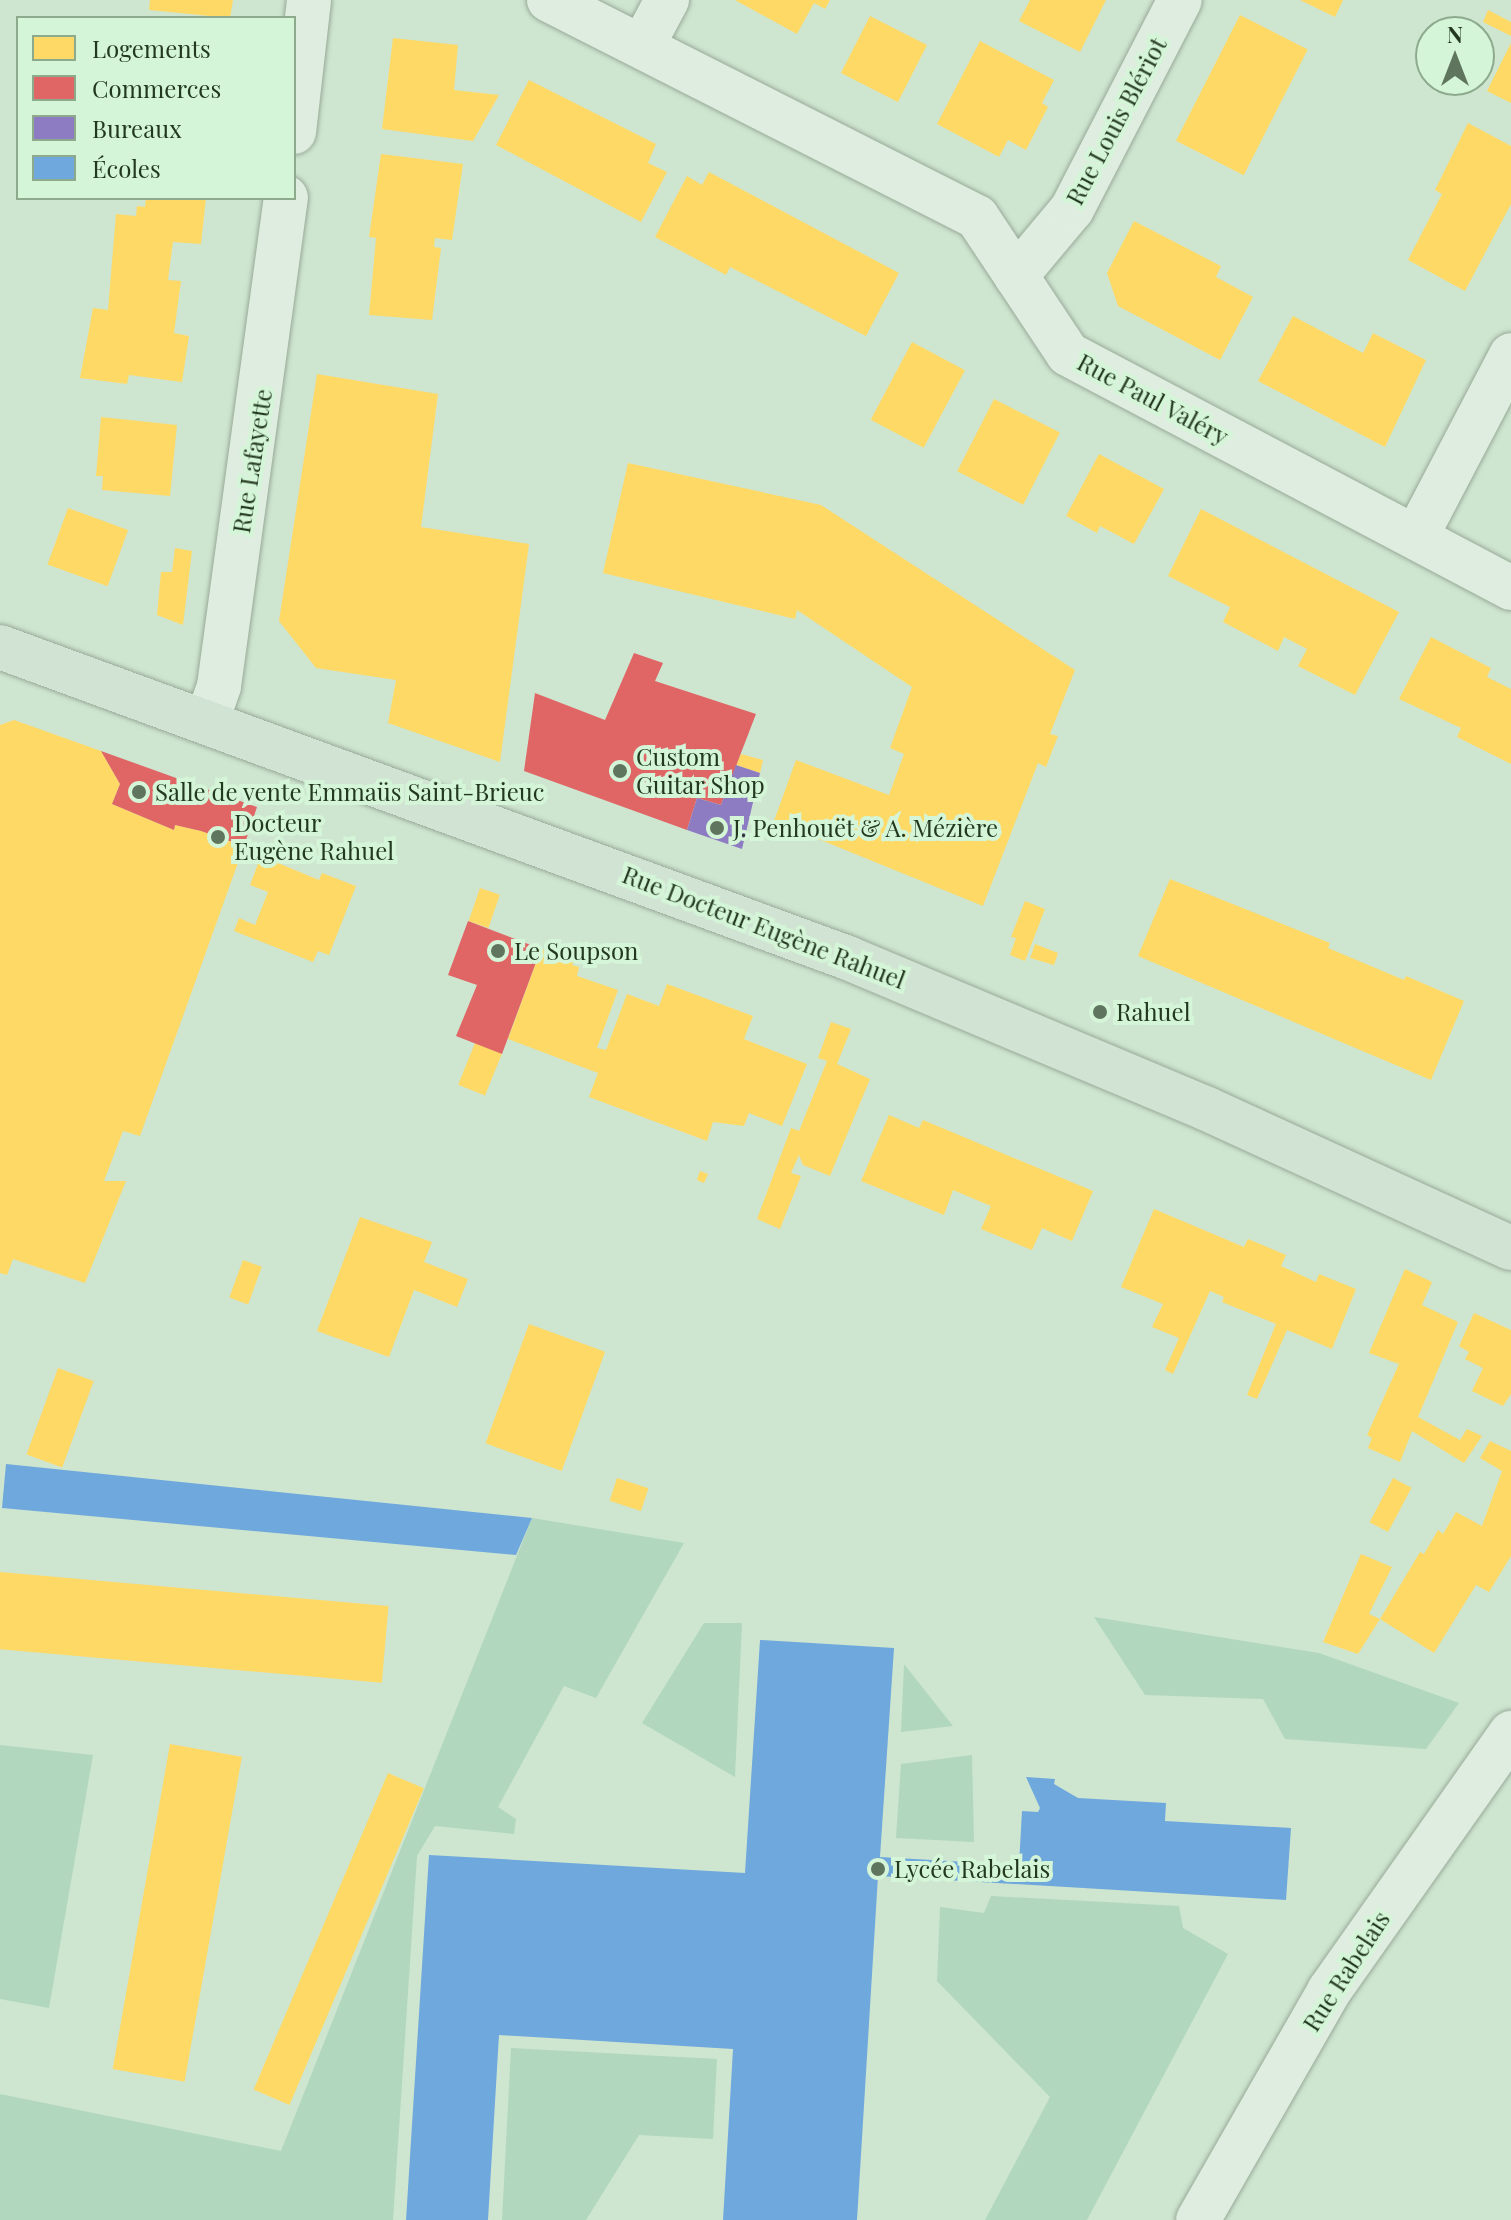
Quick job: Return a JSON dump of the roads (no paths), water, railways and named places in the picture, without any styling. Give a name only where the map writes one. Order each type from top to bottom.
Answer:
[{"type":"main road","name":"Rue Docteur Eugène Rahuel","points":[[0,647],[848,958],[1207,1109],[1511,1248]]},
{"type":"street","points":[[296,114],[309,0]]},
{"type":"street","name":"Rue Paul Valéry","points":[[549,0],[977,217],[1068,354],[1511,588]]},
{"type":"street","points":[[643,45],[667,0]]},
{"type":"street","name":"Rue Louis Blériot","points":[[1016,276],[1072,209],[1180,0]]},
{"type":"street","name":"Rue Lafayette","points":[[207,721],[219,686],[286,200]]},
{"type":"street","points":[[1416,537],[1511,355]]},
{"type":"street","name":"Rue Rabelais","points":[[1198,2220],[1329,1991],[1511,1733]]},
{"type":"place","name":"Custom Guitar Shop","points":[[620,771]]},
{"type":"place","name":"Salle de vente Emmaüs Saint-Brieuc","points":[[139,792]]},
{"type":"place","name":"J. Penhouët & A. Mézière","points":[[717,828]]},
{"type":"place","name":"Docteur Eugène Rahuel","points":[[218,837]]},
{"type":"place","name":"Le Soupson","points":[[498,951]]},
{"type":"place","name":"Rahuel","points":[[1100,1012]]},
{"type":"place","name":"Lycée Rabelais","points":[[878,1869]]}]
